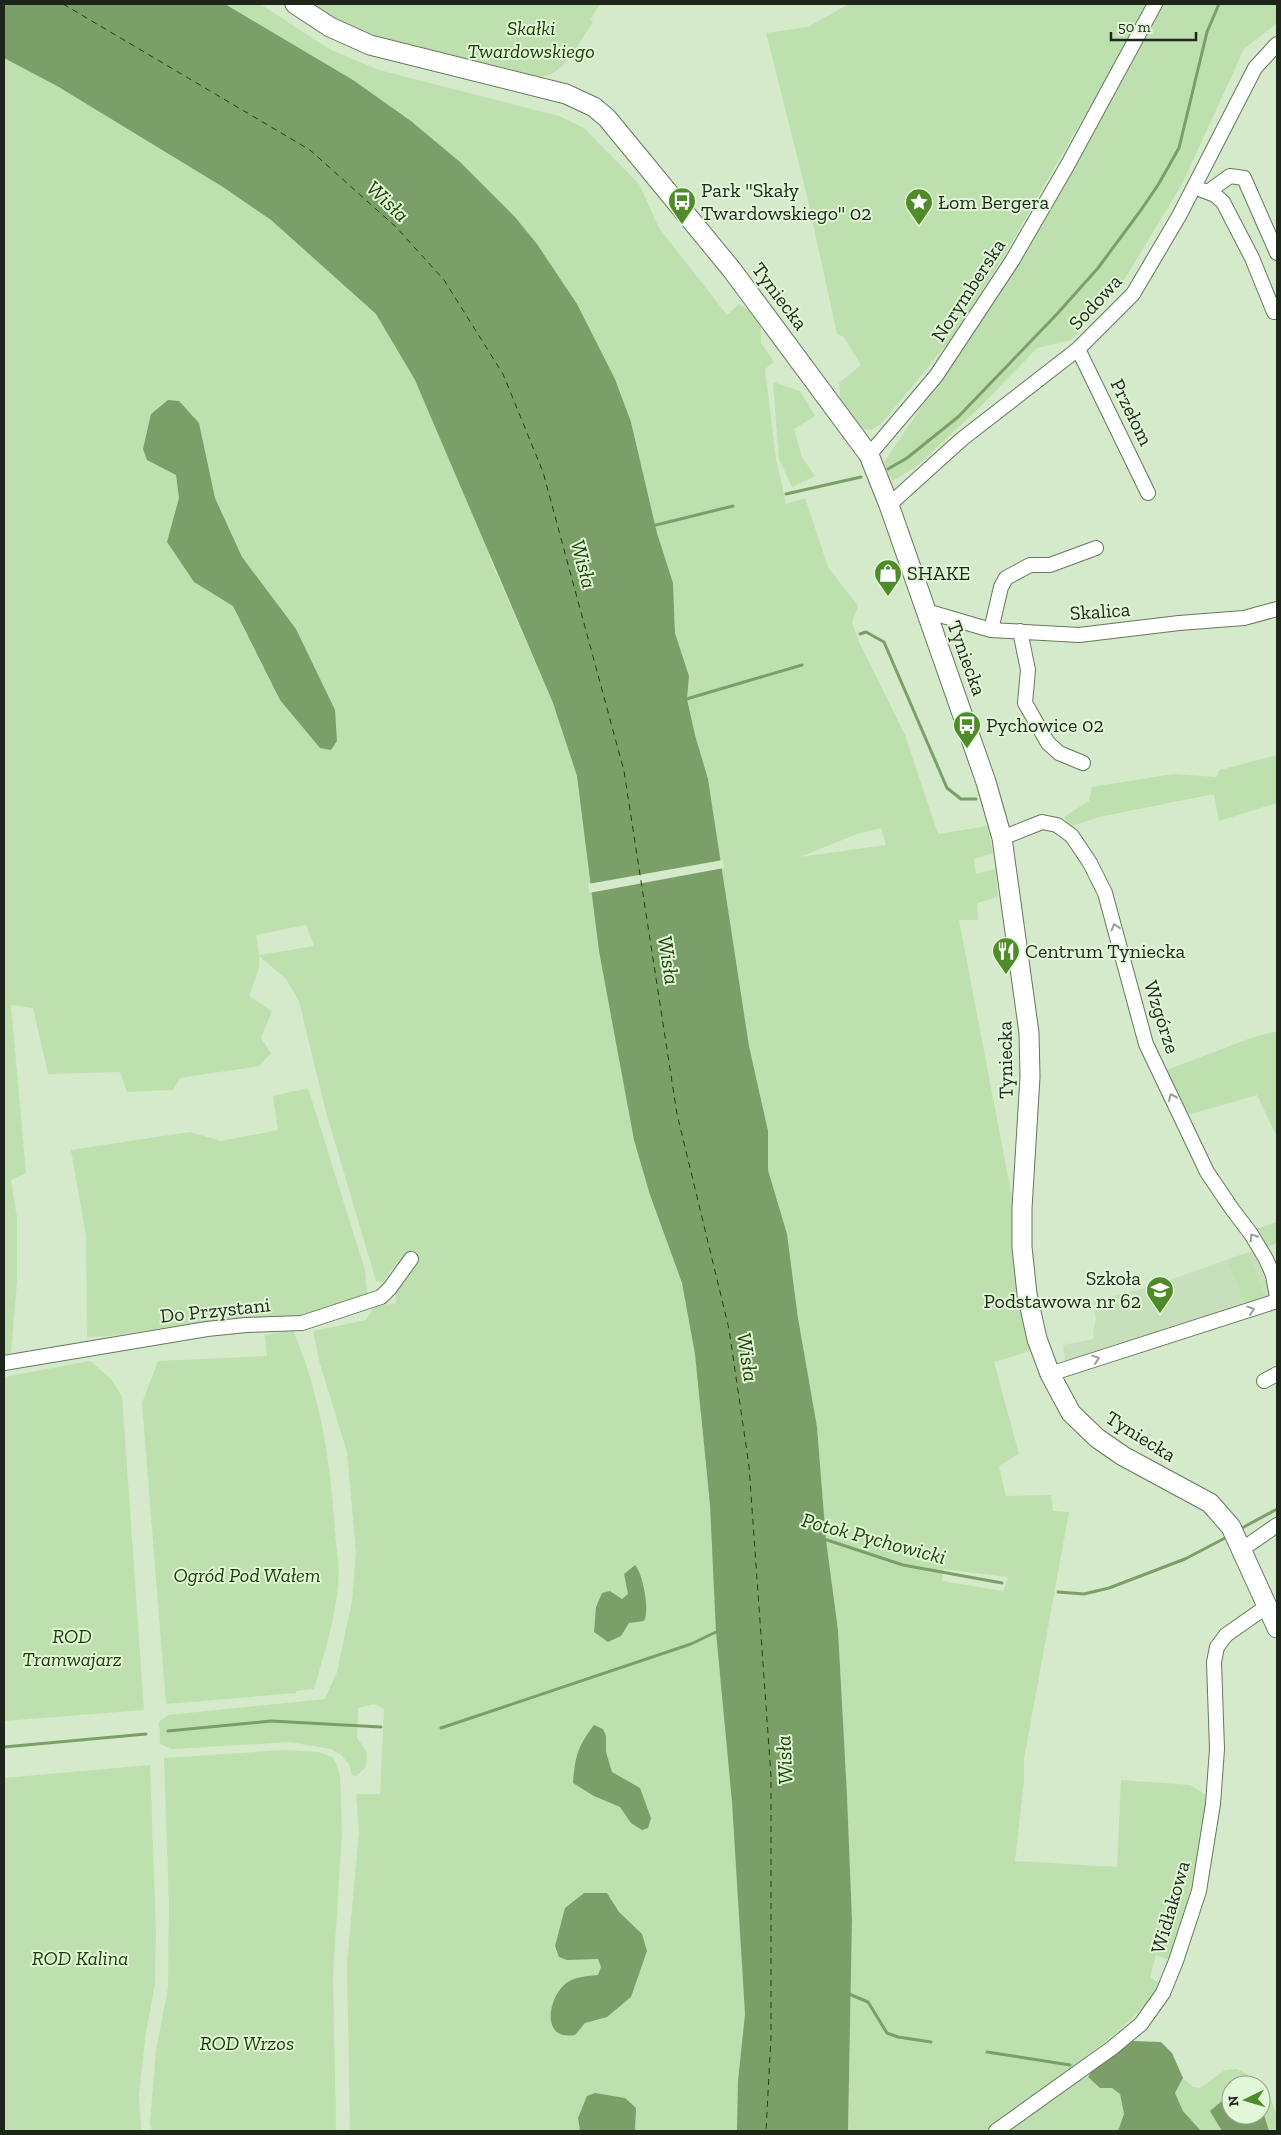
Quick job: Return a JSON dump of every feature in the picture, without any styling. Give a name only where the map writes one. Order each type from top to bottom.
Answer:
[{"type":"street","name":"Tyniecka","points":[[295,4],[330,27],[370,45],[566,94],[594,107],[608,118],[732,270],[869,455],[889,505],[986,782],[1002,838],[1029,1033],[1030,1076],[1022,1208],[1022,1247],[1029,1303],[1037,1339],[1050,1374],[1071,1413],[1097,1438],[1123,1456],[1210,1503],[1231,1527],[1266,1608],[1277,1628]]},
{"type":"street","name":"Norymberska","points":[[869,455],[936,376],[1012,261],[1067,166],[1156,4]]},
{"type":"street","name":"Sodowa","points":[[889,505],[962,439],[1078,349],[1133,294],[1179,216],[1255,68],[1277,44]]},
{"type":"street","points":[[1208,192],[1230,176],[1244,178],[1277,253]]},
{"type":"street","points":[[1194,186],[1208,192],[1223,202],[1252,258],[1274,312]]},
{"type":"street","name":"Przełom","points":[[1078,349],[1148,493]]},
{"type":"street","points":[[991,630],[1001,587],[1006,578],[1030,565],[1050,565],[1096,548]]},
{"type":"street","name":"Skalica","points":[[926,611],[991,630],[1080,634],[1244,618],[1277,609]]},
{"type":"street","points":[[1020,631],[1028,670],[1025,703],[1048,743],[1059,753],[1083,763]]},
{"type":"street","name":"Wzgórze","points":[[1002,838],[1042,822],[1057,825],[1072,836],[1090,863],[1108,902],[1146,1044],[1207,1172],[1251,1234],[1266,1259],[1274,1281],[1277,1297]]},
{"type":"street","name":"Do Przystani","points":[[4,1363],[207,1329],[246,1324],[302,1323],[381,1297],[411,1259]]},
{"type":"street","points":[[1050,1374],[1277,1301]]},
{"type":"street","points":[[1264,1381],[1277,1374]]},
{"type":"street","points":[[1241,1550],[1277,1525]]},
{"type":"street","name":"Widłakowa","points":[[996,2131],[1141,2024],[1163,1993],[1199,1891],[1214,1804],[1217,1749],[1214,1662],[1217,1647],[1226,1635],[1266,1608]]},
{"type":"shaded area","name":"Szkoła Podstawowa nr 62","points":[[1254,1250],[1272,1298],[1066,1367],[1063,1345],[1094,1339],[1093,1332],[1096,1320],[1093,1301],[1153,1286]]},
{"type":"green space","points":[[225,4],[260,4],[331,50],[379,70],[559,116],[584,128],[639,184],[659,228],[727,315],[739,304],[754,314],[761,323],[761,343],[774,362],[765,369],[776,459],[786,504],[805,498],[828,567],[858,606],[852,622],[860,644],[905,735],[938,834],[987,826],[993,853],[974,859],[976,874],[995,869],[998,897],[977,903],[978,920],[959,920],[1013,1203],[1014,1254],[1030,1351],[994,1362],[1019,1454],[999,1466],[1006,1496],[1051,1495],[1053,1511],[1069,1512],[1024,1759],[1024,1781],[1015,1861],[1117,1867],[1121,1780],[1190,1785],[1210,1797],[1193,1878],[1171,1958],[1167,1959],[1156,1955],[1150,1977],[1160,1984],[1147,2004],[1115,2034],[988,2131],[848,2131],[852,1920],[847,1795],[838,1630],[826,1540],[817,1428],[798,1318],[787,1234],[768,1170],[768,1131],[749,1046],[708,779],[687,699],[689,676],[675,633],[673,583],[657,533],[631,422],[615,379],[577,305],[537,244],[515,217],[460,162],[411,121],[353,80]],"holes":[[[881,828],[886,845],[800,857],[857,834]],[[943,1569],[1008,1577],[1003,1591],[942,1581]]]},
{"type":"green space","name":"Skałki Twardowskiego","points":[[310,4],[600,4],[590,20],[593,22],[563,65],[550,75],[538,76],[516,74],[459,62],[378,38],[343,23]]},
{"type":"green space","points":[[849,4],[1146,4],[1113,69],[1007,251],[951,339],[882,423],[872,430],[861,429],[841,404],[839,383],[861,365],[844,337],[837,334],[807,196],[766,33],[808,27]]},
{"type":"green space","points":[[1162,4],[1277,4],[1277,23],[1244,49],[1182,184],[1121,285],[1071,340],[1037,348],[980,407],[916,467],[892,481],[884,462],[1018,266],[1078,162],[1159,13]]},
{"type":"green space","points":[[4,57],[57,86],[220,184],[271,220],[376,314],[443,390],[491,561],[553,703],[577,765],[650,1195],[682,1283],[694,1341],[702,1402],[701,1414],[707,1477],[711,1495],[712,1553],[721,1587],[745,2014],[738,2131],[350,2131],[347,1964],[359,1831],[356,1794],[380,1794],[384,1709],[374,1704],[358,1708],[357,1738],[367,1752],[366,1767],[356,1776],[352,1775],[349,1764],[341,1755],[331,1749],[290,1742],[172,1749],[160,1744],[159,1722],[168,1715],[325,1699],[337,1672],[352,1601],[356,1552],[347,1452],[320,1364],[313,1331],[366,1320],[374,1307],[396,1303],[395,1265],[383,1282],[376,1281],[326,1112],[299,1001],[286,979],[259,956],[259,968],[249,996],[272,1011],[261,1038],[271,1053],[259,1066],[180,1078],[173,1090],[127,1092],[120,1072],[48,1074],[33,1008],[11,1005],[26,1173],[11,1180],[17,1218],[17,1281],[11,1353],[4,1354]],"holes":[[[306,925],[314,946],[259,955],[256,935]]]},
{"type":"green space","points":[[773,382],[800,391],[815,416],[794,429],[802,457],[815,476],[792,487],[779,459]]},
{"type":"green space","points":[[1277,755],[1277,803],[1219,821],[1214,794],[1099,817],[1070,827],[1064,817],[1089,801],[1092,787],[1173,774],[1216,777],[1220,770]]},
{"type":"green space","points":[[1277,1031],[1277,1137],[1257,1095],[1184,1116],[1164,1071],[1251,1038]]},
{"type":"green space","points":[[308,1088],[365,1270],[367,1293],[361,1299],[306,1316],[203,1322],[109,1336],[87,1337],[86,1236],[71,1150],[190,1132],[221,1141],[278,1130],[273,1096]]},
{"type":"green space","points":[[1277,1222],[1277,1243],[1265,1248],[1253,1230]]},
{"type":"green space","points":[[1248,1253],[1264,1296],[1244,1303],[1228,1260]]},
{"type":"green space","name":"Ogród Pod Wałem","points":[[293,1330],[311,1380],[323,1429],[338,1564],[338,1585],[334,1611],[329,1637],[314,1689],[296,1691],[296,1693],[166,1704],[142,1403],[158,1361],[267,1356],[265,1335]]},
{"type":"green space","name":"ROD Tramwajarz","points":[[90,1361],[112,1380],[122,1397],[144,1710],[4,1721],[4,1377]]},
{"type":"green space","name":"ROD Wrzos","points":[[285,1750],[319,1752],[332,1757],[340,1776],[342,1831],[333,1977],[336,2131],[152,2131],[150,2124],[156,2050],[168,1988],[169,1905],[164,1758]]},
{"type":"green space","name":"ROD Kalina","points":[[150,1765],[156,1931],[155,1984],[146,2032],[139,2094],[141,2131],[4,2131],[4,1778]]},
{"type":"green space","points":[[1237,2069],[1248,2075],[1221,2075],[1221,2125],[1271,2125],[1271,2100],[1277,2116],[1277,2131],[1201,2131],[1183,2111],[1175,2093],[1183,2078],[1193,2087],[1200,2088],[1225,2070]]},
{"type":"green space","points":[[1088,2077],[1100,2088],[1112,2088],[1120,2094],[1124,2114],[1118,2131],[1009,2131],[1078,2081]]},
{"type":"water","name":"Wisła","points":[[4,4],[225,4],[353,80],[411,121],[460,162],[515,217],[537,244],[577,304],[615,379],[631,422],[657,533],[673,583],[675,633],[689,676],[687,699],[708,779],[749,1046],[768,1131],[768,1170],[787,1234],[798,1318],[817,1427],[826,1540],[838,1630],[847,1795],[852,1920],[848,2131],[737,2131],[738,2081],[745,2014],[732,1802],[716,1632],[710,1505],[695,1354],[682,1283],[650,1195],[634,1140],[599,951],[577,776],[553,703],[415,380],[376,314],[271,220],[223,187],[57,86],[4,58]]},
{"type":"water","points":[[168,400],[179,401],[199,423],[215,498],[242,557],[296,629],[335,710],[337,741],[331,750],[320,748],[280,700],[233,606],[194,582],[167,542],[179,498],[176,475],[147,460],[143,449],[151,414]]},
{"type":"water","points":[[635,1565],[641,1576],[645,1592],[646,1616],[644,1621],[629,1623],[621,1636],[608,1642],[594,1632],[596,1607],[602,1593],[610,1591],[622,1599],[628,1594],[624,1574]]},
{"type":"water","points":[[594,1725],[603,1729],[606,1736],[606,1752],[612,1772],[640,1788],[651,1818],[648,1828],[642,1830],[631,1823],[620,1807],[594,1796],[573,1783],[578,1752]]},
{"type":"water","points":[[584,1893],[607,1893],[619,1912],[642,1934],[647,1951],[631,1997],[607,2017],[585,2023],[575,2035],[564,2035],[557,2032],[551,2018],[551,2009],[558,1992],[571,1980],[598,1975],[601,1967],[598,1959],[567,1960],[559,1957],[555,1946],[565,1908]]},
{"type":"water","points":[[1132,2041],[1161,2042],[1172,2053],[1183,2078],[1175,2093],[1183,2111],[1201,2131],[1118,2131],[1124,2114],[1120,2094],[1112,2088],[1100,2088],[1088,2077],[1091,2072]]},
{"type":"water","points":[[595,2093],[625,2098],[636,2108],[635,2131],[580,2131],[578,2118],[587,2096]]},
{"type":"water","points":[[1221,2102],[1221,2125],[1267,2125],[1269,2131],[1222,2131],[1210,2111]]},
{"type":"pier","points":[[723,860],[724,868],[589,893],[588,884]]},
{"type":"waterway","points":[[888,469],[907,458],[958,417],[1057,314],[1098,268],[1141,210],[1179,148],[1207,32],[1219,4]]},
{"type":"waterway","points":[[786,494],[861,477]]},
{"type":"waterway","points":[[652,526],[733,506]]},
{"type":"waterway","points":[[860,634],[866,632],[884,642],[947,788],[961,799],[976,799]]},
{"type":"waterway","points":[[683,700],[802,665]]},
{"type":"waterway","name":"Potok Pychowicki","points":[[1242,1528],[1277,1509]]},
{"type":"waterway","name":"Potok Pychowicki","points":[[1058,1592],[1084,1594],[1109,1588],[1185,1559],[1227,1537]]},
{"type":"waterway","name":"Potok Pychowicki","points":[[824,1539],[903,1565],[1002,1583]]},
{"type":"waterway","points":[[441,1728],[691,1644],[716,1632]]},
{"type":"waterway","points":[[168,1731],[271,1721],[381,1727]]},
{"type":"waterway","points":[[4,1747],[146,1734]]},
{"type":"waterway","points":[[849,1994],[868,2002],[887,2033],[898,2037],[931,2042]]},
{"type":"waterway","points":[[987,2052],[1070,2065]]},
{"type":"ferry route","points":[[63,4],[310,150],[396,227],[444,280],[503,374],[543,472],[624,771],[677,1114],[729,1329],[749,1466],[771,1776],[771,2037],[766,2131]]},
{"type":"place","name":"Park \"Skały Twardowskiego\" 02","points":[[682,225]]},
{"type":"place","name":"Łom Bergera","points":[[919,226]]},
{"type":"place","name":"SHAKE","points":[[888,597]]},
{"type":"place","name":"Pychowice 02","points":[[967,749]]},
{"type":"place","name":"Centrum Tyniecka","points":[[1006,975]]},
{"type":"place","name":"Szkoła Podstawowa nr 62","points":[[1160,1314]]}]
